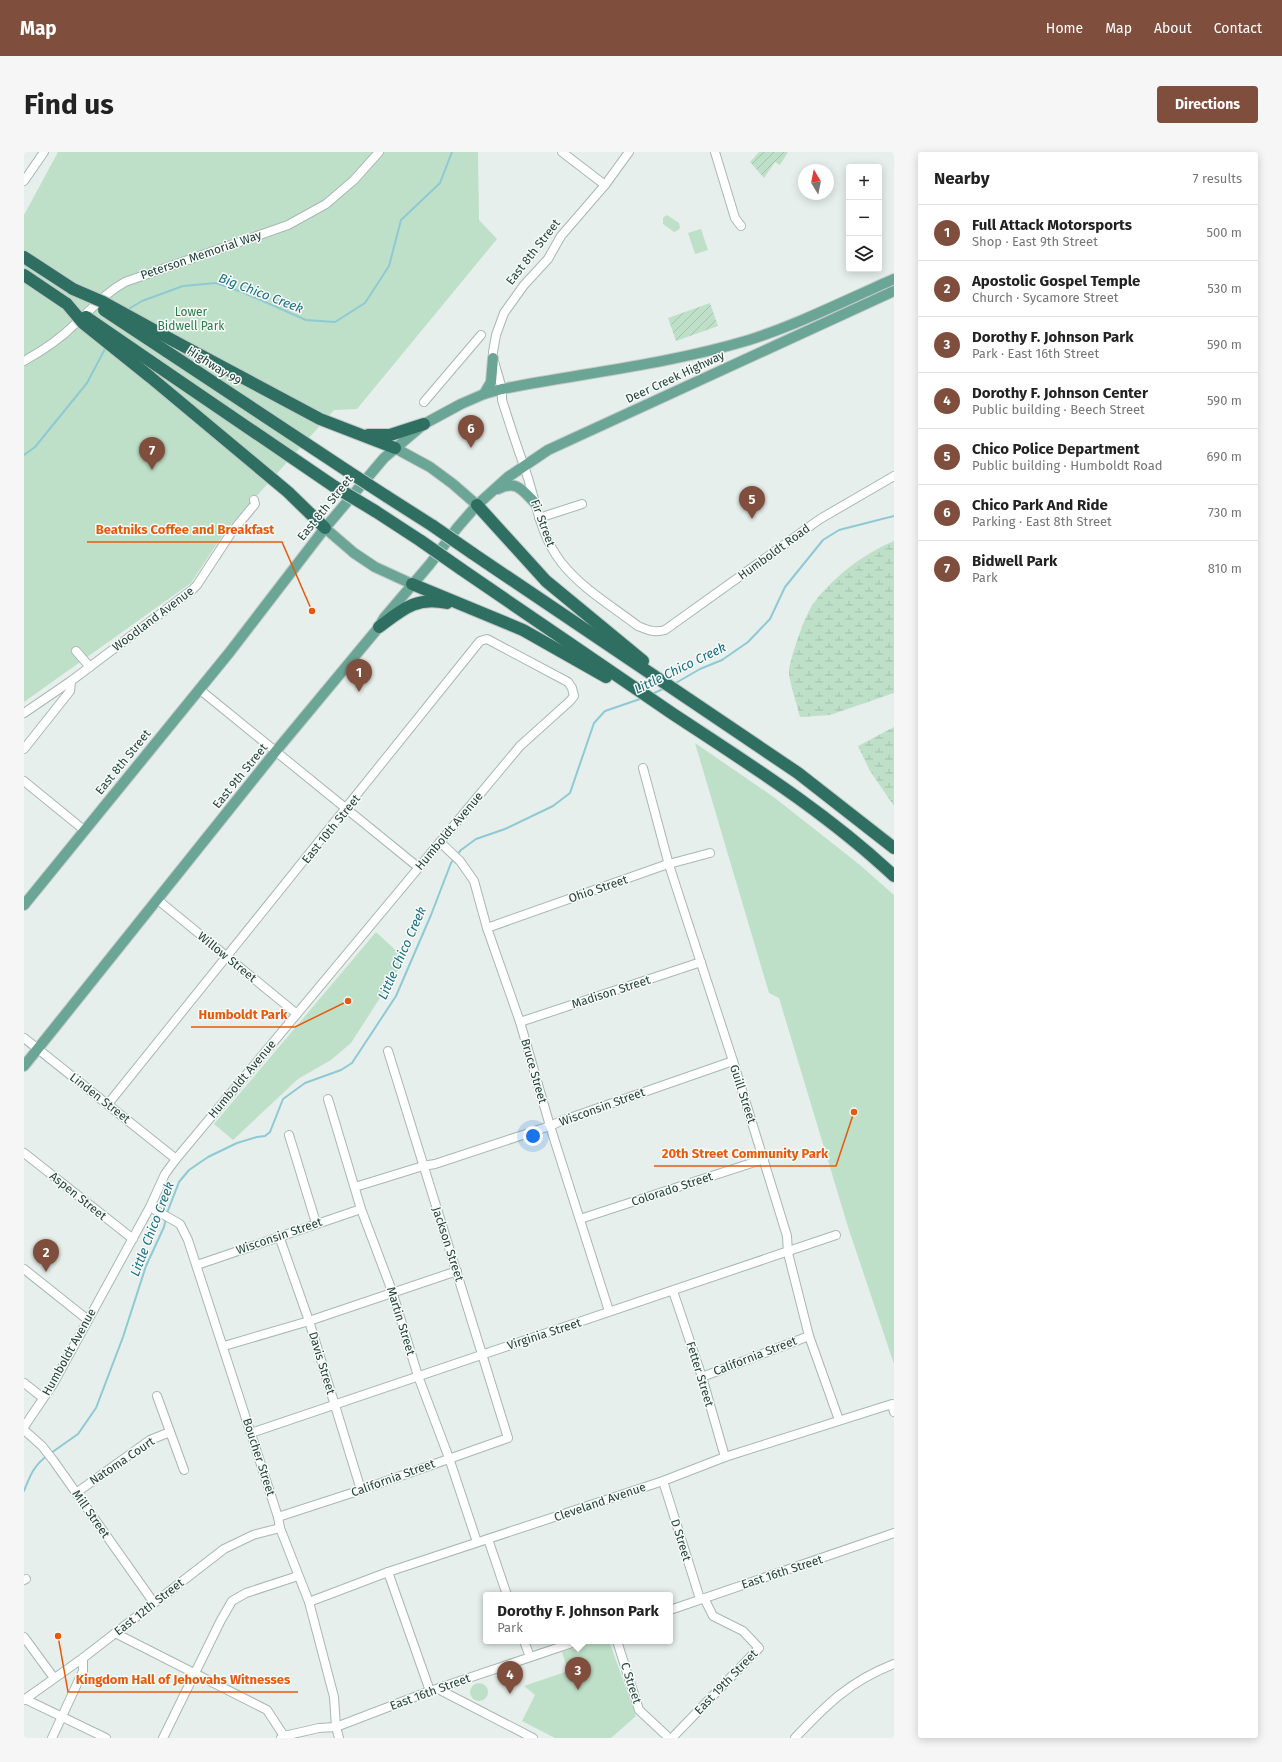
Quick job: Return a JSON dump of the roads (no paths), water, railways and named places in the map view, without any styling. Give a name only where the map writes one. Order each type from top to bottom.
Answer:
[{"type":"highway","name":"Highway 99","points":[[24,257],[433,526],[798,773],[894,848]]},
{"type":"highway","points":[[24,275],[335,487],[421,541],[631,689]]},
{"type":"highway","points":[[72,289],[103,302],[320,419],[395,448]]},
{"type":"highway","points":[[67,304],[83,323],[280,484],[325,528]]},
{"type":"highway","points":[[361,434],[390,435],[424,424]]},
{"type":"highway","points":[[477,505],[546,581],[650,667],[656,677]]},
{"type":"highway","points":[[412,584],[523,630],[659,704],[787,789],[875,858],[894,876]]},
{"type":"highway","points":[[379,627],[406,607],[422,602],[446,603],[465,610],[487,615]]},
{"type":"main road","name":"Deer Creek Highway","points":[[502,389],[713,350],[787,326],[894,279]]},
{"type":"main road","name":"Deer Creek Highway","points":[[477,505],[508,477],[555,446],[894,291]]},
{"type":"main road","points":[[484,394],[491,382],[493,358]]},
{"type":"main road","name":"East 8th Street","points":[[24,905],[200,689],[325,528],[384,458],[424,424],[454,407],[484,394],[502,389]]},
{"type":"main road","points":[[395,448],[430,467],[453,484],[477,505]]},
{"type":"main road","points":[[492,491],[507,485],[514,485],[521,489],[535,503]]},
{"type":"main road","name":"East 9th Street","points":[[24,1066],[276,751],[379,627],[384,618],[430,564],[457,528],[477,505]]},
{"type":"main road","points":[[325,528],[354,553],[375,567],[412,584]]},
{"type":"street","points":[[24,181],[44,152]]},
{"type":"street","name":"Peterson Memorial Way","points":[[24,361],[46,349],[73,327],[111,290],[125,282],[288,226],[326,204],[354,180],[379,152]]},
{"type":"street","points":[[562,152],[605,185]]},
{"type":"street","name":"East 8th Street","points":[[502,389],[493,358],[499,324],[510,304],[548,259],[562,236],[605,185],[629,152]]},
{"type":"street","points":[[715,152],[735,218],[741,226]]},
{"type":"street","points":[[424,402],[481,335],[488,333],[496,335]]},
{"type":"street","name":"Fir Street","points":[[502,389],[502,400],[525,466],[539,518],[554,552],[572,575],[638,626],[648,631],[658,632]]},
{"type":"street","name":"Humboldt Road","points":[[658,632],[674,625],[820,519],[894,476]]},
{"type":"street","name":"Woodland Avenue","points":[[24,713],[71,681],[197,585],[231,533],[255,504],[254,500]]},
{"type":"street","points":[[539,518],[582,504]]},
{"type":"street","name":"East 10th Street","points":[[108,1104],[228,958],[480,641],[487,639],[562,677],[572,688],[574,696]]},
{"type":"street","points":[[76,651],[90,666]]},
{"type":"street","points":[[24,749],[70,692],[71,681]]},
{"type":"street","points":[[200,689],[418,867]]},
{"type":"street","name":"Humboldt Avenue","points":[[24,1429],[44,1398],[88,1320],[133,1240],[165,1174],[176,1159],[418,867],[443,844],[520,746],[550,720],[574,696]]},
{"type":"street","name":"Guill Street","points":[[643,768],[669,865],[764,1159],[787,1236],[788,1253],[809,1336],[839,1420]]},
{"type":"street","points":[[24,781],[84,830]]},
{"type":"street","name":"Bruce Street","points":[[443,844],[460,861],[474,881],[487,928],[520,1022],[550,1126],[609,1311]]},
{"type":"street","name":"Ohio Street","points":[[487,928],[669,865],[710,854]]},
{"type":"street","name":"Willow Street","points":[[158,900],[297,1014]]},
{"type":"street","name":"Madison Street","points":[[520,1022],[701,962]]},
{"type":"street","name":"Linden Street","points":[[24,1038],[176,1159]]},
{"type":"street","name":"Jackson Street","points":[[388,1051],[508,1438]]},
{"type":"street","name":"Wisconsin Street","points":[[355,1187],[434,1164],[550,1126],[733,1062]]},
{"type":"street","name":"Martin Street","points":[[328,1099],[361,1209],[392,1292],[418,1376],[449,1458],[476,1542]]},
{"type":"street","points":[[289,1135],[316,1223]]},
{"type":"street","name":"Aspen Street","points":[[24,1153],[133,1240]]},
{"type":"street","name":"Colorado Street","points":[[580,1218],[764,1159]]},
{"type":"street","name":"Boucher Street","points":[[150,1207],[180,1224],[188,1240],[197,1265],[252,1433],[280,1528],[309,1602],[334,1697],[336,1726],[339,1738]]},
{"type":"street","name":"Wisconsin Street","points":[[197,1265],[316,1223],[361,1209]]},
{"type":"street","name":"Virginia Street","points":[[252,1433],[609,1311],[788,1253],[836,1235]]},
{"type":"street","name":"Davis Street","points":[[279,1236],[309,1321],[361,1490]]},
{"type":"street","points":[[24,1269],[88,1320]]},
{"type":"street","points":[[224,1346],[309,1321],[457,1271]]},
{"type":"street","name":"Fetter Street","points":[[673,1291],[702,1377],[725,1457]]},
{"type":"street","name":"California Street","points":[[702,1377],[809,1336]]},
{"type":"street","points":[[24,1383],[44,1398]]},
{"type":"street","name":"Natoma Court","points":[[157,1396],[184,1470]]},
{"type":"street","name":"Cleveland Avenue","points":[[309,1602],[388,1572],[663,1481],[725,1457],[839,1420],[893,1408]]},
{"type":"street","name":"Mill Street","points":[[24,1429],[42,1446],[53,1460],[154,1603]]},
{"type":"street","name":"Natoma Court","points":[[76,1493],[150,1440],[170,1432]]},
{"type":"street","name":"California Street","points":[[278,1517],[361,1490],[508,1438]]},
{"type":"street","name":"D Street","points":[[663,1481],[702,1598]]},
{"type":"street","name":"East 12th Street","points":[[24,1700],[82,1658],[224,1549],[253,1535],[280,1528]]},
{"type":"street","name":"East 16th Street","points":[[673,1609],[894,1533]]},
{"type":"street","points":[[488,1540],[506,1592]]},
{"type":"street","points":[[388,1572],[434,1690],[533,1738]]},
{"type":"street","points":[[163,1738],[221,1620],[232,1601],[246,1593],[298,1576]]},
{"type":"street","name":"East 19th Street","points":[[672,1738],[759,1648],[743,1631],[713,1616],[702,1598]]},
{"type":"street","points":[[114,1633],[267,1710],[283,1737]]},
{"type":"street","points":[[24,1637],[54,1678]]},
{"type":"street","points":[[525,1644],[530,1657]]},
{"type":"street","name":"East 16th Street","points":[[283,1737],[319,1728],[336,1726],[434,1690],[569,1644]]},
{"type":"street","name":"C Street","points":[[618,1644],[639,1710],[669,1738]]},
{"type":"street","points":[[52,1738],[83,1671],[82,1658]]},
{"type":"street","points":[[795,1738],[817,1714],[844,1690],[872,1673],[894,1664]]},
{"type":"street","points":[[24,1700],[106,1738]]},
{"type":"waterway","name":"Big Chico Creek","points":[[127,310],[142,301],[183,286],[216,283],[242,292],[306,320],[335,322],[365,303],[389,266],[401,220],[440,183],[452,152]]},
{"type":"waterway","name":"Big Chico Creek","points":[[24,455],[35,447],[87,383],[106,347]]},
{"type":"waterway","name":"Little Chico Creek","points":[[674,684],[700,669],[722,660],[748,642],[770,619],[785,587],[823,540],[839,530],[894,516]]},
{"type":"waterway","name":"Little Chico Creek","points":[[652,694],[665,688]]},
{"type":"waterway","name":"Little Chico Creek","points":[[456,856],[461,850],[476,839],[505,829],[553,806],[570,793],[594,723],[605,711],[643,698]]},
{"type":"waterway","name":"Little Chico Creek","points":[[167,1213],[179,1182],[189,1170],[208,1157],[237,1143],[265,1136],[270,1132],[283,1099],[305,1083],[341,1070],[352,1063],[396,996],[431,915],[451,863],[454,859]]},
{"type":"waterway","name":"Little Chico Creek","points":[[51,1453],[78,1434],[96,1408],[123,1337],[146,1266],[164,1227],[166,1218]]},
{"type":"waterway","name":"Little Chico Creek","points":[[24,1491],[30,1476],[36,1467],[47,1456]]},
{"type":"place","name":"Chico Park And Ride","points":[[471,448]]},
{"type":"place","name":"Bidwell Park","points":[[152,470]]},
{"type":"place","name":"Chico Police Department","points":[[752,519]]},
{"type":"place","name":"Beatniks Coffee and Breakfast","points":[[312,611]]},
{"type":"place","name":"Full Attack Motorsports","points":[[359,692]]},
{"type":"place","name":"Humboldt Park","points":[[348,1001]]},
{"type":"place","name":"20th Street Community Park","points":[[854,1112]]},
{"type":"place","name":"Apostolic Gospel Temple","points":[[46,1272]]},
{"type":"place","name":"Kingdom Hall of Jehovahs Witnesses","points":[[58,1636]]},
{"type":"place","name":"Dorothy F. Johnson Park","points":[[578,1690]]},
{"type":"place","name":"Dorothy F. Johnson Center","points":[[510,1694]]},
{"type":"park label","name":"Lower Bidwell Park","points":[[191,319]]}]
